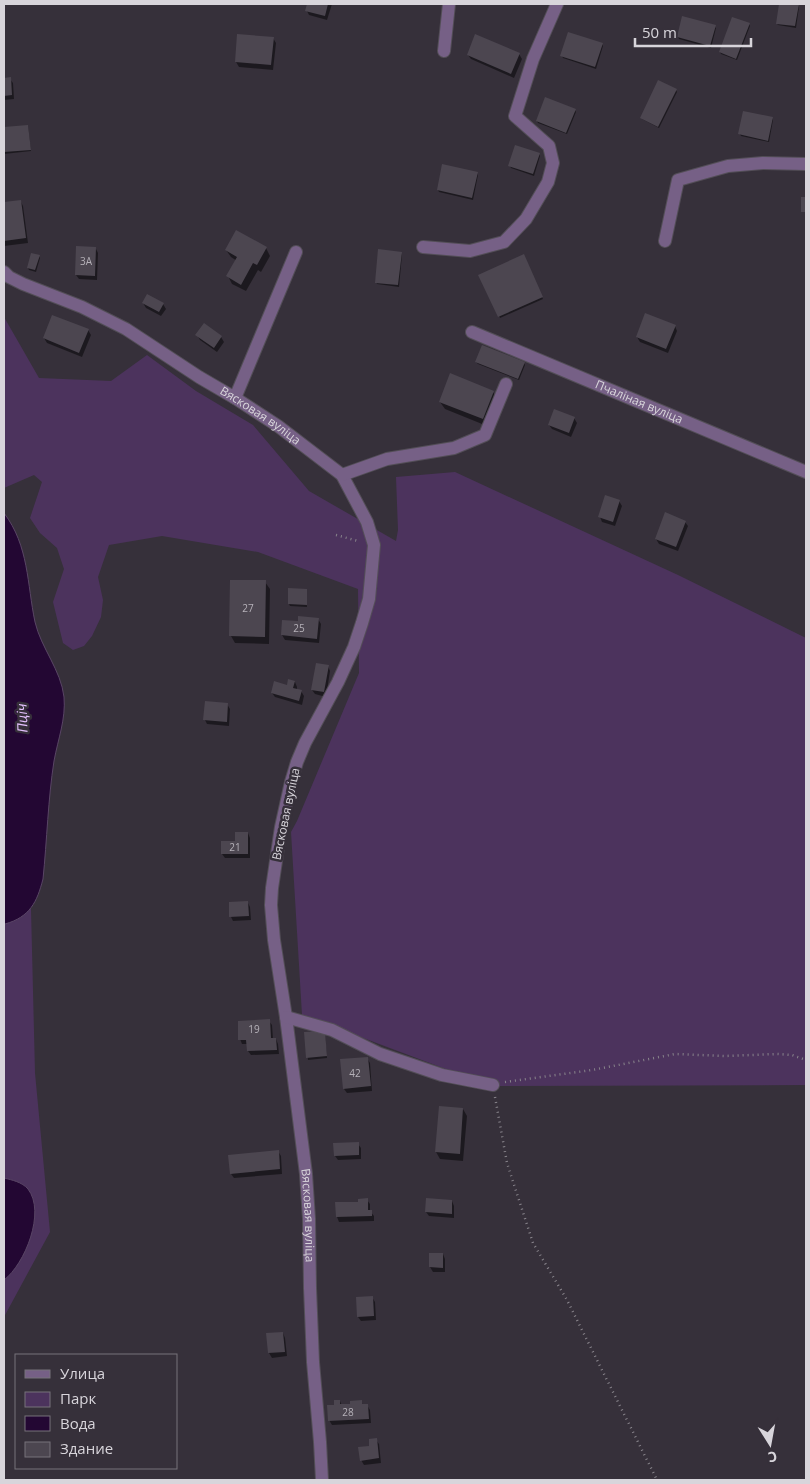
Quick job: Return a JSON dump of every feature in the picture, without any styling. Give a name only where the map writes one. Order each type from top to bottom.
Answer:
[{"type":"street","points":[[444,51],[449,4]]},
{"type":"street","points":[[423,247],[470,251],[504,242],[526,220],[548,182],[553,163],[549,146],[515,116],[533,59],[556,4]]},
{"type":"street","points":[[665,241],[678,180],[728,166],[763,163],[806,164]]},
{"type":"street","points":[[235,398],[296,252]]},
{"type":"street","name":"Вясковая вуліца","points":[[4,272],[9,277],[23,284],[82,307],[126,329],[278,426],[342,475],[367,522],[374,545],[369,599],[354,647],[338,682],[305,743],[296,762],[290,782],[281,827],[271,905],[306,1174],[312,1353],[322,1480]]},
{"type":"street","name":"Пчаліная вуліца","points":[[472,332],[806,472]]},
{"type":"street","points":[[342,475],[387,459],[454,448],[485,435],[506,384]]},
{"type":"street","points":[[286,1017],[332,1030],[380,1054],[442,1075],[493,1085]]},
{"type":"path","points":[[336,535],[374,545]]},
{"type":"path","points":[[657,1480],[567,1300],[533,1242],[507,1163],[493,1085],[592,1070],[675,1054],[725,1056],[777,1054],[792,1055],[806,1060]]},
{"type":"green space","points":[[4,317],[39,378],[111,381],[147,355],[196,391],[253,425],[309,491],[396,541],[398,530],[396,477],[455,472],[678,575],[806,638],[806,1085],[491,1086],[302,1015],[291,832],[359,673],[358,589],[258,552],[162,536],[109,545],[98,577],[103,600],[101,617],[92,636],[84,646],[73,650],[63,643],[53,602],[64,569],[57,548],[40,533],[30,518],[42,482],[34,475],[4,488]]},
{"type":"green space","points":[[4,899],[31,909],[35,1073],[50,1232],[4,1317]]},
{"type":"water","name":"Пціч","points":[[4,513],[23,552],[35,622],[59,678],[64,697],[63,721],[52,775],[43,879],[31,908],[21,917],[5,924],[4,924]]},
{"type":"water","points":[[4,1178],[20,1183],[28,1189],[33,1199],[35,1211],[31,1237],[26,1250],[12,1272],[4,1280]]},
{"type":"building","points":[[307,4],[328,4],[325,16],[305,11]]},
{"type":"building","points":[[779,4],[799,4],[795,26],[776,24]]},
{"type":"building","points":[[682,16],[716,25],[710,46],[677,37]]},
{"type":"building","points":[[732,17],[750,23],[736,59],[719,52]]},
{"type":"building","points":[[568,32],[603,43],[595,67],[560,56]]},
{"type":"building","points":[[237,34],[274,37],[271,65],[235,62]]},
{"type":"building","points":[[475,34],[520,53],[511,74],[467,55]]},
{"type":"building","points":[[11,77],[12,95],[4,96],[4,78]]},
{"type":"building","points":[[658,80],[677,89],[658,127],[640,118]]},
{"type":"building","points":[[545,97],[576,109],[566,133],[536,121]]},
{"type":"building","points":[[743,111],[773,117],[768,141],[738,134]]},
{"type":"building","points":[[28,125],[31,150],[4,152],[4,127]]},
{"type":"building","points":[[515,145],[540,153],[533,174],[508,166]]},
{"type":"building","points":[[442,164],[478,172],[472,198],[437,190]]},
{"type":"building","points":[[801,197],[806,197],[806,212],[801,212]]},
{"type":"building","points":[[21,200],[26,238],[4,241],[4,202]]},
{"type":"building","points":[[236,230],[267,247],[257,265],[253,263],[241,285],[226,276],[237,257],[225,250]]},
{"type":"building","points":[[76,246],[96,247],[95,276],[75,275]]},
{"type":"building","points":[[378,249],[402,252],[398,285],[375,283]]},
{"type":"building","points":[[31,253],[40,255],[35,270],[27,268]]},
{"type":"building","points":[[524,254],[543,297],[498,317],[478,275]]},
{"type":"building","points":[[147,294],[164,303],[159,312],[142,303]]},
{"type":"building","points":[[645,313],[676,325],[666,349],[636,337]]},
{"type":"building","points":[[52,315],[89,329],[79,353],[43,338]]},
{"type":"building","points":[[204,323],[222,336],[214,348],[195,335]]},
{"type":"building","points":[[482,345],[525,362],[518,379],[475,362]]},
{"type":"building","points":[[450,373],[494,391],[483,419],[439,402]]},
{"type":"building","points":[[554,409],[575,417],[569,433],[548,425]]},
{"type":"building","points":[[605,495],[620,500],[613,522],[598,517]]},
{"type":"building","points":[[665,512],[686,521],[676,547],[655,539]]},
{"type":"building","points":[[230,580],[266,580],[265,637],[229,636]]},
{"type":"building","points":[[288,588],[307,589],[307,605],[288,604]]},
{"type":"building","points":[[298,616],[319,618],[317,639],[281,635],[282,620],[298,621]]},
{"type":"building","points":[[316,663],[329,665],[324,692],[311,690]]},
{"type":"building","points":[[288,679],[295,681],[293,688],[302,690],[299,701],[271,693],[274,681],[287,685]]},
{"type":"building","points":[[205,701],[228,703],[227,722],[203,720]]},
{"type":"building","points":[[235,832],[248,832],[248,854],[221,854],[221,841],[235,841]]},
{"type":"building","points":[[248,901],[249,916],[229,917],[229,902]]},
{"type":"building","points":[[270,1019],[271,1038],[276,1038],[277,1050],[247,1051],[246,1040],[238,1040],[238,1021]]},
{"type":"building","points":[[325,1031],[327,1056],[306,1058],[304,1032]]},
{"type":"building","points":[[368,1057],[371,1086],[343,1089],[340,1059]]},
{"type":"building","points":[[439,1106],[463,1108],[460,1154],[435,1152]]},
{"type":"building","points":[[359,1142],[359,1155],[334,1156],[333,1143]]},
{"type":"building","points":[[279,1150],[280,1169],[230,1174],[228,1155]]},
{"type":"building","points":[[368,1198],[368,1210],[372,1210],[372,1216],[336,1217],[335,1202],[358,1202],[358,1199]]},
{"type":"building","points":[[426,1198],[452,1200],[452,1214],[425,1212]]},
{"type":"building","points":[[429,1253],[443,1253],[443,1268],[429,1267]]},
{"type":"building","points":[[373,1296],[374,1316],[357,1317],[356,1297]]},
{"type":"building","points":[[283,1332],[285,1352],[268,1353],[266,1333]]},
{"type":"building","points":[[334,1400],[340,1400],[340,1404],[350,1404],[350,1401],[362,1400],[362,1404],[368,1404],[369,1419],[328,1421],[327,1405],[334,1405]]},
{"type":"building","points":[[377,1438],[379,1458],[360,1461],[358,1447],[369,1446],[369,1439]]}]
